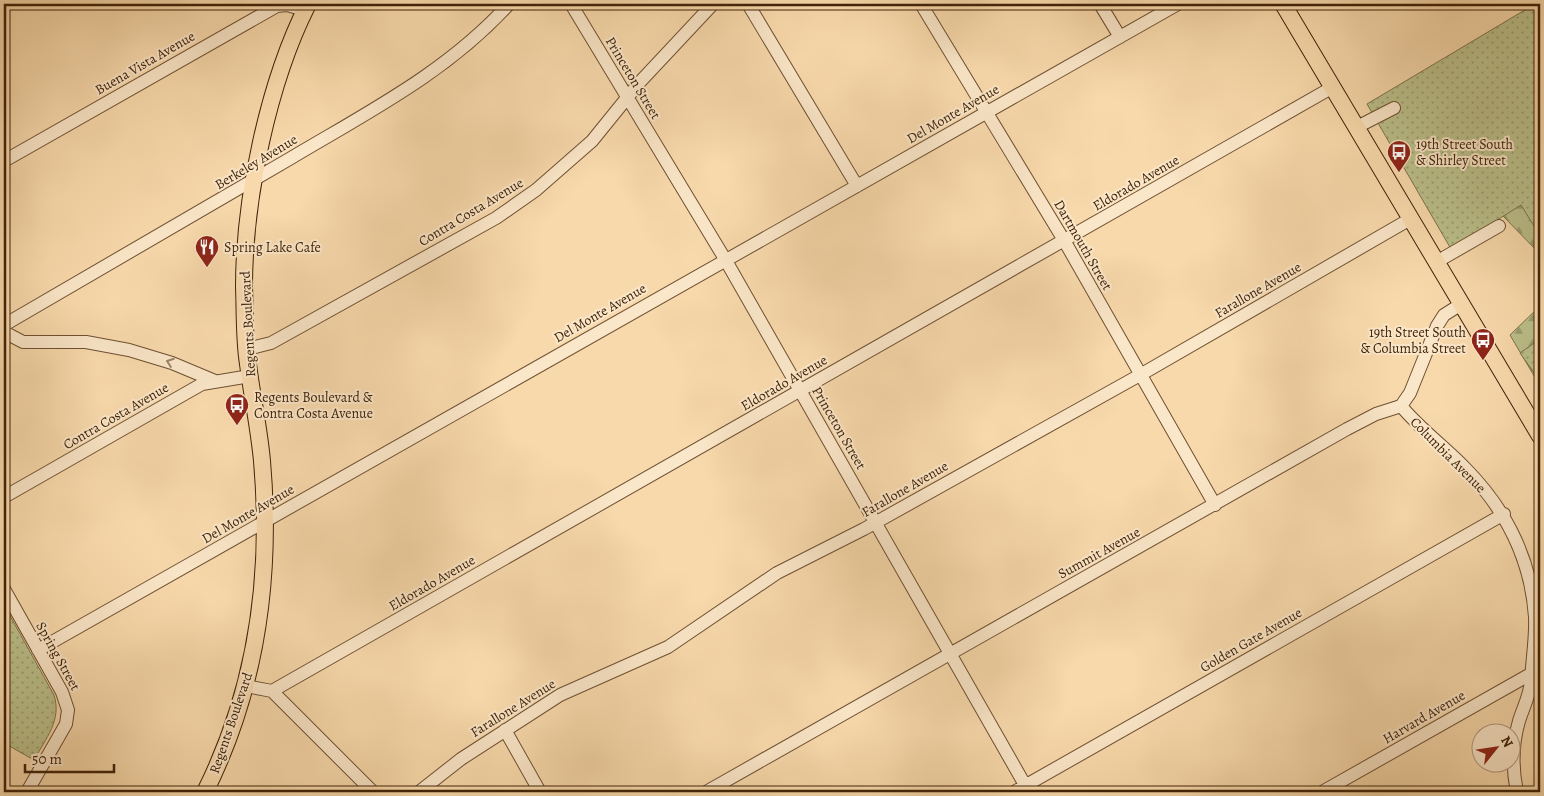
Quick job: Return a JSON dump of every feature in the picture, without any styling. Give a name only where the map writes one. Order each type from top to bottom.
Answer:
[{"type":"main road","points":[[1283,4],[1463,303],[1540,436]]},
{"type":"main road","name":"Regents Boulevard","points":[[205,792],[224,750],[246,686],[262,601],[266,554],[265,522],[262,460],[247,349],[246,253],[255,180],[278,78],[307,7]]},
{"type":"street","name":"Berkeley Avenue","points":[[4,325],[255,180],[435,72],[474,40],[509,4]]},
{"type":"street","name":"Princeton Street","points":[[572,4],[725,259],[801,391],[950,653],[1023,790]]},
{"type":"street","name":"Contra Costa Avenue","points":[[247,349],[271,343],[517,205],[574,158],[669,49],[713,4]]},
{"type":"street","points":[[748,4],[857,186]]},
{"type":"street","name":"Dartmouth Street","points":[[921,4],[1065,242],[1215,505]]},
{"type":"street","points":[[1100,4],[1120,37]]},
{"type":"street","name":"Del Monte Avenue","points":[[38,650],[1178,4]]},
{"type":"street","name":"Buena Vista Avenue","points":[[4,161],[277,6],[307,7]]},
{"type":"street","name":"Eldorado Avenue","points":[[272,692],[1065,242],[1334,87]]},
{"type":"street","points":[[1357,127],[1394,108]]},
{"type":"street","name":"Farallone Avenue","points":[[419,792],[461,759],[560,695],[615,673],[668,647],[777,573],[875,522],[1140,375],[1412,218]]},
{"type":"street","points":[[1438,261],[1499,226]]},
{"type":"street","points":[[1401,406],[1410,393],[1437,326],[1444,315],[1463,303]]},
{"type":"street","points":[[4,332],[23,342],[86,342],[128,350],[172,363],[215,381]]},
{"type":"street","name":"Contra Costa Avenue","points":[[4,497],[202,384],[250,376]]},
{"type":"street","name":"Summit Avenue","points":[[706,792],[1347,429],[1376,414],[1401,406]]},
{"type":"street","name":"Columbia Avenue","points":[[1401,406],[1416,424],[1468,471],[1504,514],[1522,550],[1535,617],[1536,671],[1530,684],[1514,744],[1513,766],[1517,792]]},
{"type":"street","name":"Golden Gate Avenue","points":[[1023,790],[1504,514]]},
{"type":"street","name":"Spring Street","points":[[4,589],[67,703],[68,716],[58,741],[27,792]]},
{"type":"street","name":"Harvard Avenue","points":[[1322,792],[1536,671]]},
{"type":"street","points":[[246,686],[272,692],[373,792]]},
{"type":"street","points":[[505,730],[540,792]]},
{"type":"green space","points":[[1535,4],[1540,4],[1540,236],[1521,205],[1451,249],[1367,104]]},
{"type":"green space","points":[[1540,151],[1540,254],[1503,216]]},
{"type":"green space","points":[[1540,306],[1540,386],[1510,335]]},
{"type":"green space","points":[[1540,339],[1540,381],[1520,353]]},
{"type":"green space","points":[[4,605],[54,695],[56,704],[56,713],[51,729],[34,760],[4,743]]},
{"type":"place","name":"19th Street South & Shirley Street","points":[[1399,173]]},
{"type":"place","name":"Spring Lake Cafe","points":[[207,268]]},
{"type":"place","name":"19th Street South & Columbia Street","points":[[1483,361]]},
{"type":"place","name":"Regents Boulevard & Contra Costa Avenue","points":[[237,426]]}]
